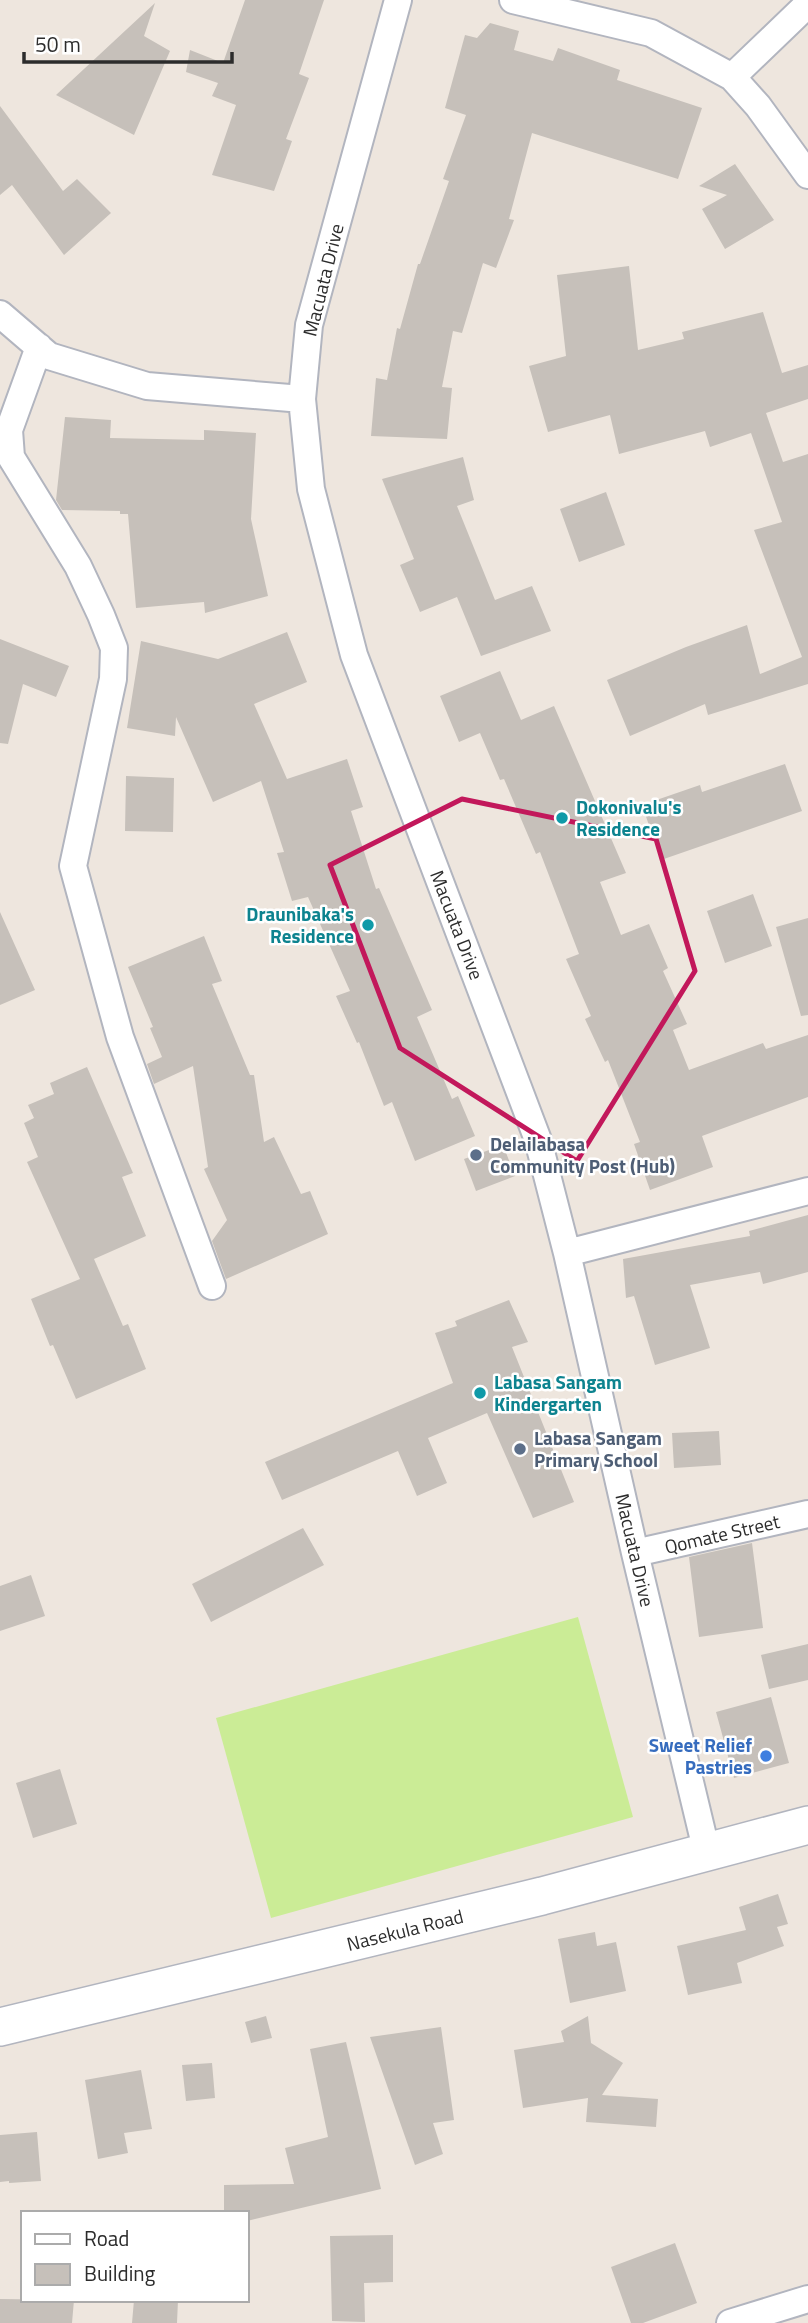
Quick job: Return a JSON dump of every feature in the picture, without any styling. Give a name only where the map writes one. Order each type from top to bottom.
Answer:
[{"type":"main road","name":"Nasekula Road","points":[[0,2027],[278,1961],[808,1825]]},
{"type":"street","name":"Macuata Drive","points":[[398,0],[309,325],[302,400],[311,489],[354,655],[538,1140],[567,1253],[707,1853]]},
{"type":"street","points":[[513,0],[650,33],[732,77],[758,106],[808,175]]},
{"type":"street","points":[[732,77],[808,4]]},
{"type":"street","points":[[0,314],[49,356],[148,386],[302,400]]},
{"type":"street","points":[[39,346],[9,430],[10,457],[78,566],[102,615],[114,648],[113,679],[73,866],[120,1037],[212,1286]]},
{"type":"street","points":[[567,1253],[808,1191]]},
{"type":"street","name":"Qomate Street","points":[[635,1553],[808,1514]]},
{"type":"street","points":[[730,2323],[808,2299]]},
{"type":"highlighted area","points":[[462,799],[656,839],[695,971],[577,1161],[400,1048],[330,865]]},
{"type":"green space","points":[[578,1617],[633,1817],[271,1918],[216,1718]]},
{"type":"building","points":[[245,0],[324,0],[299,74],[309,78],[286,139],[292,141],[274,191],[212,175],[236,105],[212,96],[218,83],[186,72],[190,50],[223,63]]},
{"type":"building","points":[[155,3],[144,36],[170,51],[134,135],[56,95]]},
{"type":"building","points":[[490,23],[519,31],[514,50],[553,61],[558,48],[620,70],[617,80],[702,108],[678,179],[532,133],[509,219],[514,220],[496,268],[483,263],[462,333],[453,331],[442,387],[452,388],[447,439],[371,436],[376,378],[387,380],[397,328],[400,329],[418,264],[449,181],[443,179],[466,115],[445,108],[465,35],[477,38]]},
{"type":"building","points":[[0,106],[63,191],[77,179],[111,213],[64,255],[12,185],[0,195]]},
{"type":"building","points":[[735,164],[774,220],[725,249],[702,209],[727,195],[699,186]]},
{"type":"building","points":[[629,266],[638,350],[684,339],[682,332],[763,312],[782,373],[808,365],[808,399],[766,413],[783,462],[808,454],[808,684],[708,715],[705,704],[630,736],[607,680],[747,625],[760,674],[802,657],[754,530],[782,522],[751,433],[710,447],[705,431],[619,454],[610,415],[548,432],[529,366],[566,356],[557,275]]},
{"type":"building","points":[[65,417],[111,420],[110,438],[204,440],[204,430],[256,433],[251,519],[268,596],[205,613],[204,602],[136,608],[128,514],[120,514],[120,511],[62,510],[56,500]]},
{"type":"building","points":[[463,457],[474,500],[457,506],[495,600],[532,586],[551,631],[481,656],[457,597],[420,612],[400,565],[414,559],[382,479]]},
{"type":"building","points":[[606,492],[625,545],[579,562],[560,509]]},
{"type":"building","points":[[287,632],[307,682],[254,704],[287,779],[347,759],[363,807],[351,811],[376,889],[379,888],[432,1010],[417,1017],[452,1099],[458,1096],[475,1136],[415,1161],[392,1102],[384,1106],[359,1042],[357,1043],[336,996],[350,991],[308,897],[292,901],[277,853],[284,852],[261,781],[213,802],[176,717],[175,736],[127,728],[141,641],[218,659]]},
{"type":"building","points":[[0,639],[69,666],[56,697],[23,684],[8,744],[0,743]]},
{"type":"building","points":[[500,671],[521,720],[554,706],[626,873],[600,882],[621,935],[649,924],[668,968],[663,971],[687,1024],[673,1030],[689,1070],[763,1043],[766,1049],[808,1035],[808,1097],[702,1136],[713,1167],[650,1190],[634,1144],[640,1142],[608,1060],[605,1062],[585,1019],[591,1016],[566,959],[579,954],[540,852],[536,854],[504,779],[500,780],[480,733],[459,742],[440,696]]},
{"type":"building","points":[[785,764],[802,811],[661,860],[642,805],[700,785],[702,792]]},
{"type":"building","points":[[126,776],[174,778],[173,832],[125,831]]},
{"type":"building","points":[[753,894],[772,946],[725,963],[707,911]]},
{"type":"building","points":[[0,912],[35,990],[0,1005]]},
{"type":"building","points":[[808,918],[808,1015],[801,1016],[776,927]]},
{"type":"building","points":[[204,936],[222,981],[212,984],[250,1075],[254,1075],[264,1142],[274,1137],[301,1194],[310,1191],[328,1234],[226,1279],[212,1241],[227,1220],[204,1169],[208,1167],[193,1066],[154,1084],[147,1064],[162,1057],[150,1028],[153,1027],[128,967]]},
{"type":"building","points":[[87,1067],[133,1173],[122,1177],[146,1236],[94,1259],[123,1326],[128,1324],[146,1369],[76,1399],[31,1299],[80,1279],[27,1162],[38,1157],[24,1123],[34,1118],[28,1105],[54,1094],[50,1083]]},
{"type":"building","points":[[503,1145],[515,1176],[476,1191],[464,1159]]},
{"type":"building","points":[[808,1215],[808,1272],[763,1284],[760,1272],[690,1285],[710,1348],[655,1365],[634,1296],[626,1298],[623,1259],[750,1236],[749,1231]]},
{"type":"building","name":"Labasa Sangam Kindergarten","points":[[509,1300],[528,1342],[512,1347],[574,1502],[533,1518],[487,1413],[428,1438],[447,1483],[417,1496],[398,1451],[282,1500],[265,1462],[453,1383],[435,1333],[457,1326],[455,1321]]},
{"type":"building","points":[[719,1431],[721,1465],[674,1468],[672,1433]]},
{"type":"building","points":[[303,1528],[324,1565],[211,1622],[192,1584]]},
{"type":"building","points":[[752,1543],[763,1628],[699,1637],[689,1557]]},
{"type":"building","points":[[31,1575],[45,1616],[0,1631],[0,1586]]},
{"type":"building","points":[[808,1644],[808,1680],[769,1689],[761,1655]]},
{"type":"building","points":[[771,1697],[789,1763],[734,1778],[716,1712]]},
{"type":"building","points":[[60,1769],[77,1824],[33,1838],[16,1783]]},
{"type":"building","points":[[778,1894],[788,1924],[777,1927],[784,1946],[737,1963],[742,1983],[688,1995],[677,1946],[746,1930],[739,1907]]},
{"type":"building","points":[[595,1932],[597,1946],[616,1942],[626,1991],[570,2003],[558,1939]]},
{"type":"building","points":[[266,2016],[272,2038],[251,2043],[245,2022]]},
{"type":"building","points":[[588,2016],[591,2043],[623,2063],[602,2095],[658,2099],[656,2127],[586,2122],[588,2098],[523,2108],[514,2050],[564,2042],[561,2031]]},
{"type":"building","points":[[441,2027],[454,2120],[433,2123],[443,2154],[415,2165],[370,2037]]},
{"type":"building","points":[[346,2042],[381,2189],[248,2221],[248,2211],[224,2211],[224,2185],[294,2184],[285,2148],[328,2137],[310,2049]]},
{"type":"building","points":[[212,2063],[215,2098],[186,2101],[182,2065]]},
{"type":"building","points":[[141,2070],[152,2129],[124,2133],[128,2153],[98,2159],[85,2080]]},
{"type":"building","points":[[37,2132],[41,2181],[0,2182],[0,2135]]},
{"type":"building","points":[[393,2235],[393,2282],[364,2283],[365,2322],[332,2321],[330,2236]]},
{"type":"building","points":[[675,2243],[697,2303],[643,2323],[631,2323],[611,2267]]},
{"type":"building","points":[[0,2299],[21,2299],[21,2302],[74,2302],[72,2323],[0,2323]]},
{"type":"building","points":[[134,2302],[178,2302],[177,2323],[132,2323]]},
{"type":"place","name":"Dokonivalu's Residence","points":[[562,818]]},
{"type":"place","name":"Draunibaka's Residence","points":[[368,925]]},
{"type":"place","name":"Delailabasa Community Post (Hub)","points":[[476,1155]]},
{"type":"place","name":"Labasa Sangam Kindergarten","points":[[480,1393]]},
{"type":"place","name":"Labasa Sangam Primary School","points":[[520,1449]]},
{"type":"place","name":"Sweet Relief Pastries","points":[[766,1756]]}]
